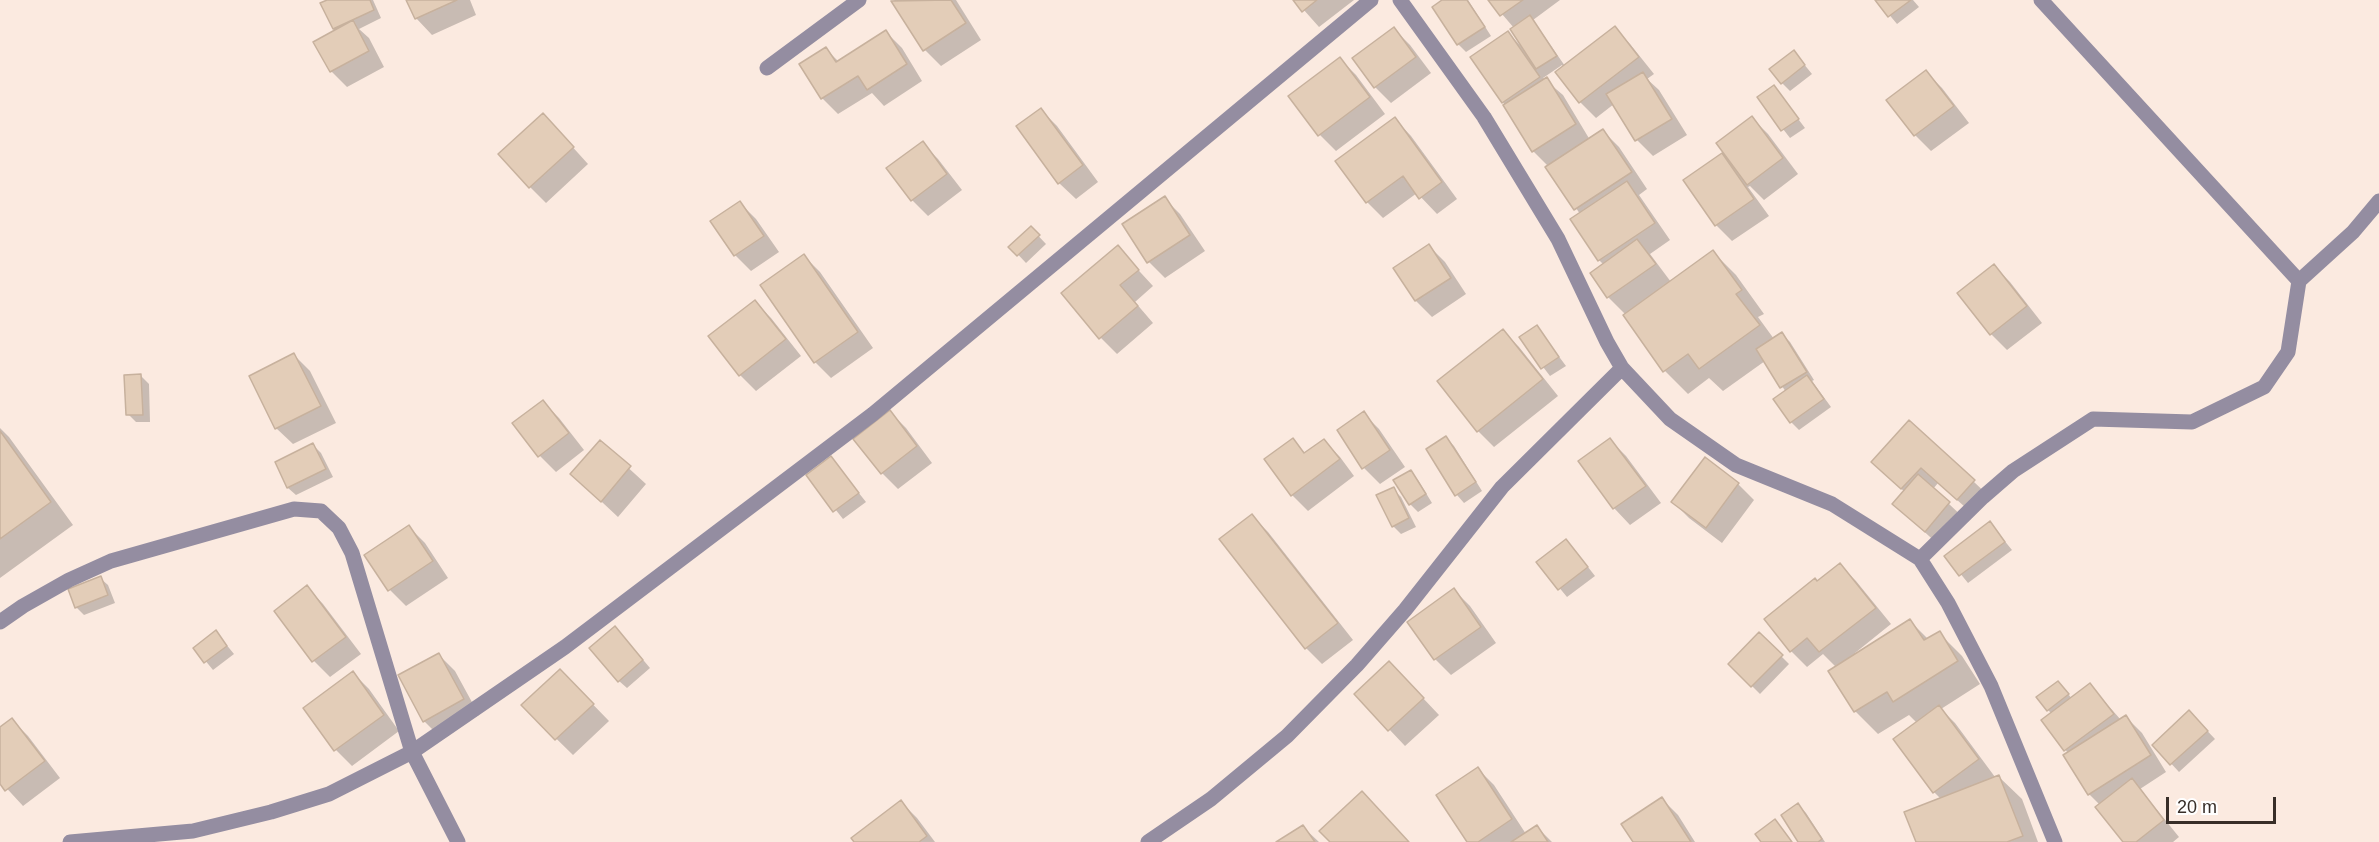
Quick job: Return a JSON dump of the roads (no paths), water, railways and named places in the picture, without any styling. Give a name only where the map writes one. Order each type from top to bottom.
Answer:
[{"type":"street","points":[[767,68],[860,0]]},
{"type":"street","points":[[70,842],[193,831],[271,812],[329,794],[412,752],[565,647],[873,414],[1371,0]]},
{"type":"street","points":[[1400,0],[1484,117],[1546,219],[1622,368],[1671,419],[1736,465],[1832,504],[1920,559],[1948,603],[1991,686],[2055,842]]},
{"type":"street","points":[[2041,0],[2299,281]]},
{"type":"street","points":[[1920,559],[2013,471],[2092,419],[2192,422],[2264,387],[2288,352],[2299,281],[2353,232],[2379,201]]},
{"type":"street","points":[[1148,842],[1211,798],[1287,736],[1357,665],[1406,610],[1502,487],[1622,368]]},
{"type":"street","points":[[0,622],[59,585],[111,561],[294,509],[321,511],[339,528],[352,553],[412,752],[458,842]]}]
